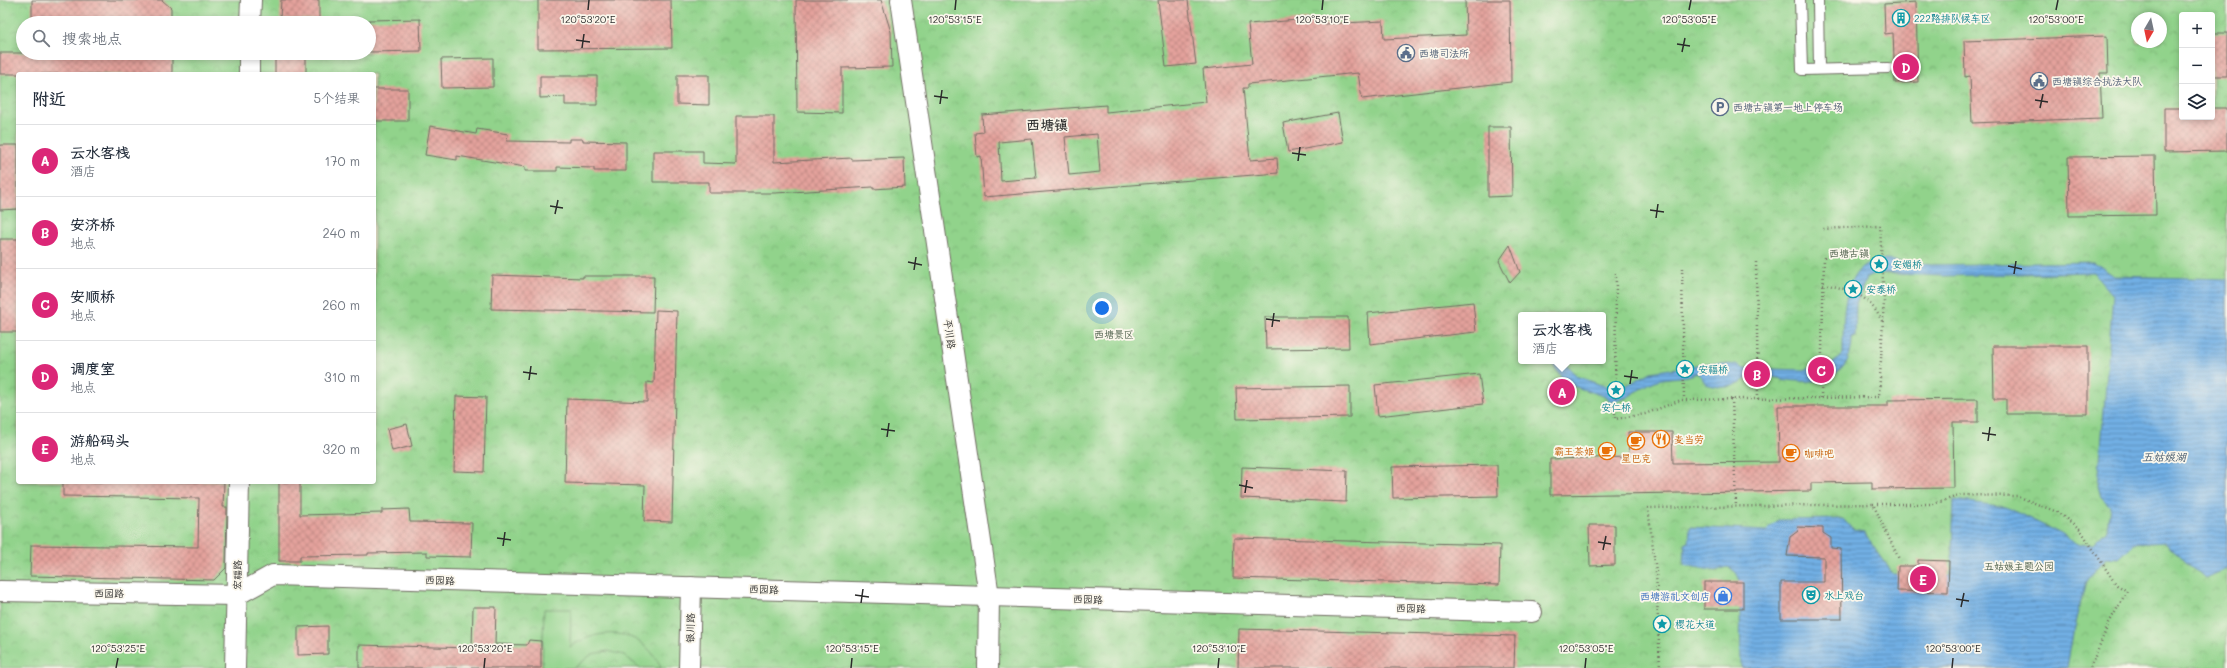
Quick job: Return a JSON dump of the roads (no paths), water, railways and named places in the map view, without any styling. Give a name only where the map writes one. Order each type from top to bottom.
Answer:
[{"type":"street","points":[[250,0],[250,16]]},
{"type":"street","name":"平川路","points":[[901,0],[989,596],[988,668]]},
{"type":"street","points":[[249,60],[249,72]]},
{"type":"street","name":"宏福路","points":[[235,668],[239,484]]},
{"type":"street","name":"西园路","points":[[0,591],[237,595],[273,575],[1532,612]]},
{"type":"street","name":"银川路","points":[[689,668],[691,587]]},
{"type":"lane","points":[[1800,0],[1802,70],[1888,68]]},
{"type":"lane","points":[[1818,0],[1819,70]]},
{"type":"water","name":"五姑娘湖","points":[[1886,260],[1931,265],[2094,262],[2114,276],[2227,279],[2227,568],[2205,578],[2165,542],[2134,544],[2119,558],[2107,557],[2086,581],[2074,627],[2067,668],[1741,668],[1740,609],[1743,609],[1742,591],[1739,578],[1732,569],[1727,567],[1716,571],[1684,565],[1685,544],[1689,542],[1690,527],[1767,531],[1778,520],[1843,519],[1853,530],[1864,532],[1893,574],[1951,575],[1954,500],[2006,507],[2061,534],[2077,545],[2093,544],[2107,530],[2110,506],[2101,497],[2098,486],[2113,295],[2093,272],[1943,276],[1878,273],[1866,278],[1856,304],[1855,336],[1852,336],[1851,350],[1847,360],[1841,369],[1834,375],[1813,381],[1788,380],[1763,375],[1753,375],[1732,386],[1720,387],[1706,384],[1697,373],[1655,381],[1628,397],[1616,401],[1610,401],[1606,397],[1567,384],[1552,364],[1565,364],[1577,376],[1601,385],[1620,389],[1651,372],[1710,363],[1739,365],[1742,368],[1804,370],[1814,367],[1830,366],[1843,354],[1845,302],[1853,278],[1861,269],[1876,261]]},
{"type":"place","name":"222路排队候车区","points":[[1901,18]]},
{"type":"place","name":"西塘司法所","points":[[1406,53]]},
{"type":"place","name":"调度室","points":[[1906,67]]},
{"type":"place","name":"西塘镇综合执法大队","points":[[2039,81]]},
{"type":"place","name":"西塘古镇第一地上停车场","points":[[1720,107]]},
{"type":"place","name":"安媚桥","points":[[1879,264]]},
{"type":"place","name":"安泰桥","points":[[1853,289]]},
{"type":"place","name":"安福桥","points":[[1685,369]]},
{"type":"place","name":"安顺桥","points":[[1821,370]]},
{"type":"place","name":"安济桥","points":[[1757,374]]},
{"type":"place","name":"安仁桥","points":[[1616,390]]},
{"type":"place","name":"云水客栈","points":[[1562,392]]},
{"type":"place","name":"麦当劳","points":[[1661,439]]},
{"type":"place","name":"星巴克","points":[[1636,441]]},
{"type":"place","name":"霸王茶姬","points":[[1607,451]]},
{"type":"place","name":"咖啡吧","points":[[1791,453]]},
{"type":"place","name":"游船码头","points":[[1923,579]]},
{"type":"place","name":"水上戏台","points":[[1811,595]]},
{"type":"place","name":"西塘游礼文创店","points":[[1723,596]]},
{"type":"place","name":"樱花大道","points":[[1662,624]]},
{"type":"district","name":"西塘镇","points":[[1047,125]]},
{"type":"park label","name":"西塘古镇","points":[[1849,253]]},
{"type":"park label","name":"西塘景区","points":[[1114,334]]},
{"type":"park label","name":"五姑娘主题公园","points":[[2019,566]]}]
